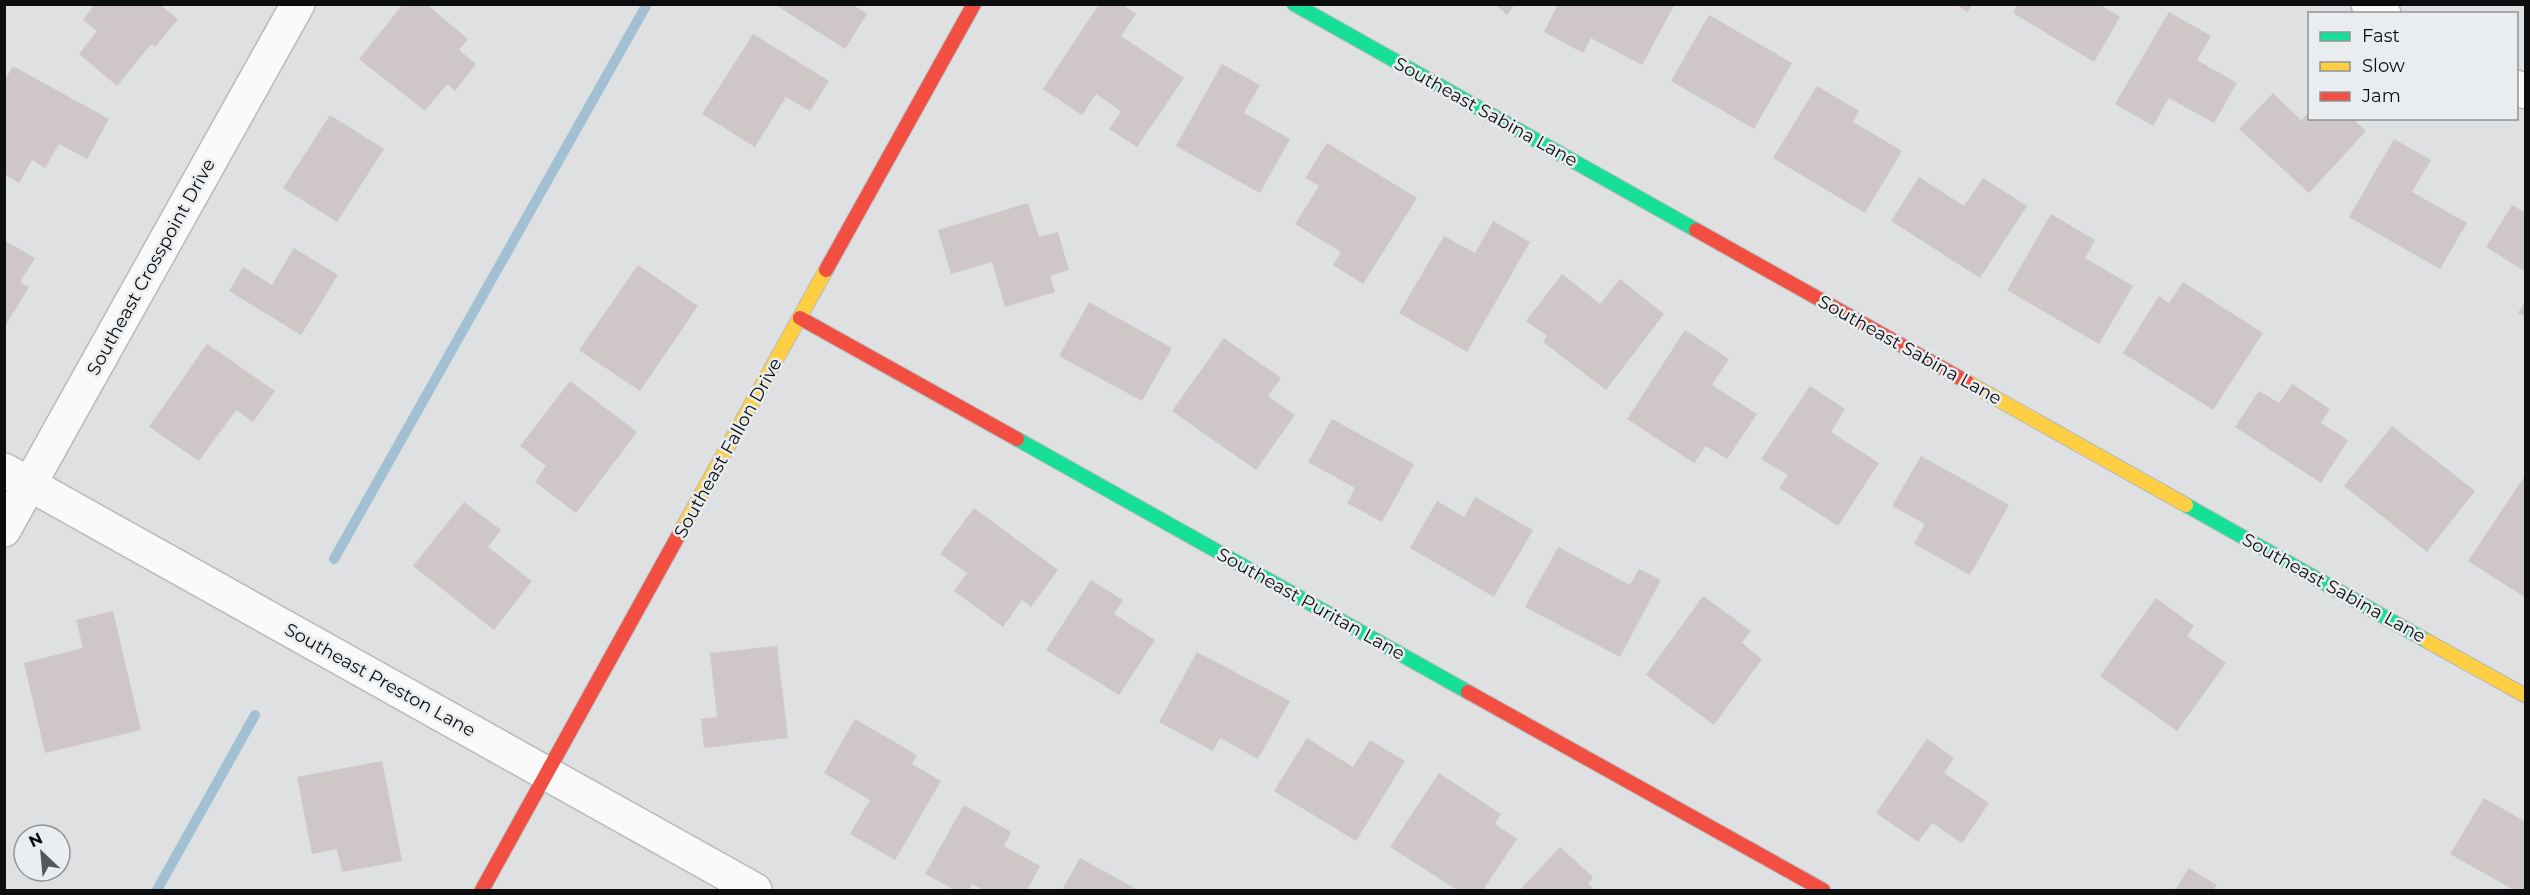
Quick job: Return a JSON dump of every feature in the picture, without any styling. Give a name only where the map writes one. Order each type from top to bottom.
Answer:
[{"type":"street","name":"Southeast Crosspoint Drive","points":[[4,530],[17,478],[298,4]]},
{"type":"street","name":"Southeast Fallon Drive","points":[[482,891],[974,4]]},
{"type":"street","name":"Southeast Sabina Lane","points":[[1294,4],[2526,696]]},
{"type":"street","points":[[2368,4],[2381,12]]},
{"type":"street","name":"Southeast Puritan Lane","points":[[800,318],[1822,891]]},
{"type":"street","name":"Southeast Preston Lane","points":[[17,478],[755,891]]},
{"type":"building","points":[[95,4],[159,4],[178,19],[155,47],[151,44],[117,86],[79,54],[97,31],[83,20]]},
{"type":"building","points":[[403,4],[426,4],[468,39],[459,50],[476,64],[455,91],[447,84],[425,111],[359,59]]},
{"type":"building","points":[[774,4],[852,4],[867,14],[845,49]]},
{"type":"building","points":[[1099,4],[1122,4],[1136,14],[1121,36],[1184,78],[1137,147],[1109,129],[1121,111],[1096,94],[1082,115],[1043,89]]},
{"type":"building","points":[[1495,4],[1515,4],[1507,15]]},
{"type":"building","points":[[1558,4],[1675,4],[1642,65],[1591,38],[1583,53],[1544,32]]},
{"type":"building","points":[[1956,4],[1973,4],[1967,12]]},
{"type":"building","points":[[2017,4],[2099,4],[2120,17],[2094,62],[2013,13]]},
{"type":"building","points":[[2169,12],[2211,36],[2197,60],[2237,83],[2214,123],[2169,98],[2153,126],[2115,104]]},
{"type":"building","points":[[1709,15],[1792,63],[1754,129],[1671,81]]},
{"type":"building","points":[[753,34],[829,81],[810,111],[786,97],[755,147],[702,114]]},
{"type":"building","points":[[1222,64],[1260,85],[1244,113],[1290,139],[1260,193],[1176,146]]},
{"type":"building","points":[[13,66],[109,119],[87,159],[59,144],[45,168],[32,160],[19,183],[4,174],[4,81]]},
{"type":"building","points":[[1817,86],[1859,111],[1853,122],[1902,151],[1865,213],[1773,158]]},
{"type":"building","points":[[2273,93],[2301,120],[2308,113],[2308,120],[2354,120],[2366,131],[2309,193],[2239,129]]},
{"type":"building","points":[[330,115],[384,149],[337,222],[283,188]]},
{"type":"building","points":[[2394,139],[2431,160],[2412,192],[2467,223],[2440,269],[2349,217]]},
{"type":"building","points":[[1327,143],[1417,198],[1363,284],[1333,265],[1341,252],[1295,224],[1319,186],[1305,178]]},
{"type":"building","points":[[1919,177],[1964,206],[1983,178],[2027,206],[1980,278],[1891,221]]},
{"type":"building","points":[[1028,203],[1039,237],[1058,232],[1069,270],[1050,276],[1055,292],[1005,307],[992,262],[951,274],[938,230]]},
{"type":"building","points":[[2512,205],[2526,213],[2526,272],[2486,247]]},
{"type":"building","points":[[2051,214],[2095,240],[2085,258],[2133,286],[2099,344],[2007,290]]},
{"type":"building","points":[[1493,221],[1530,242],[1467,352],[1399,313],[1444,236],[1475,253]]},
{"type":"building","points":[[4,240],[35,258],[20,282],[29,287],[4,328]]},
{"type":"building","points":[[294,248],[338,275],[301,335],[229,291],[243,267],[272,285]]},
{"type":"building","points":[[638,265],[698,306],[640,391],[579,350]]},
{"type":"building","points":[[1562,274],[1600,304],[1620,279],[1664,314],[1606,390],[1543,342],[1547,336],[1526,321]]},
{"type":"building","points":[[2183,282],[2263,333],[2213,410],[2123,353],[2159,296],[2169,303]]},
{"type":"building","points":[[2526,300],[2526,317],[2518,313]]},
{"type":"building","points":[[1089,302],[1172,348],[1142,401],[1059,356]]},
{"type":"building","points":[[1685,330],[1729,359],[1712,385],[1757,414],[1727,459],[1706,446],[1694,463],[1627,419]]},
{"type":"building","points":[[1224,338],[1281,378],[1268,396],[1295,415],[1256,470],[1172,411]]},
{"type":"building","points":[[207,344],[275,391],[253,422],[236,410],[199,461],[149,427]]},
{"type":"building","points":[[570,381],[637,432],[576,513],[535,482],[546,466],[520,446]]},
{"type":"building","points":[[2292,384],[2330,409],[2321,423],[2348,440],[2321,483],[2235,427],[2259,391],[2279,403]]},
{"type":"building","points":[[1810,386],[1845,409],[1831,432],[1879,463],[1838,526],[1779,488],[1788,475],[1761,459]]},
{"type":"building","points":[[1332,419],[1414,464],[1382,522],[1347,503],[1355,488],[1308,462]]},
{"type":"building","points":[[2392,426],[2475,491],[2427,552],[2344,486]]},
{"type":"building","points":[[1921,456],[2009,505],[1970,575],[1914,544],[1925,524],[1892,506]]},
{"type":"building","points":[[2524,477],[2526,478],[2526,598],[2468,561]]},
{"type":"building","points":[[1475,497],[1533,530],[1494,597],[1410,548],[1437,501],[1464,517]]},
{"type":"building","points":[[464,502],[501,530],[488,547],[532,581],[494,630],[413,566]]},
{"type":"building","points":[[974,508],[1058,570],[1031,607],[1022,600],[1003,627],[954,591],[967,573],[940,554]]},
{"type":"building","points":[[1558,547],[1630,585],[1639,569],[1661,580],[1620,657],[1525,607]]},
{"type":"building","points":[[1091,580],[1123,600],[1114,614],[1155,640],[1119,695],[1046,650]]},
{"type":"building","points":[[1703,596],[1751,631],[1742,643],[1762,659],[1714,725],[1646,675]]},
{"type":"building","points":[[2156,598],[2194,626],[2187,636],[2226,663],[2177,731],[2100,676]]},
{"type":"building","points":[[113,611],[141,730],[45,753],[24,663],[83,648],[76,620]]},
{"type":"building","points":[[777,646],[788,738],[704,748],[701,719],[717,717],[710,653]]},
{"type":"building","points":[[1197,652],[1290,701],[1258,759],[1220,738],[1213,751],[1159,722]]},
{"type":"building","points":[[855,719],[917,755],[912,764],[941,781],[895,860],[850,834],[870,800],[824,773]]},
{"type":"building","points":[[1307,738],[1353,767],[1370,740],[1405,761],[1356,841],[1274,791]]},
{"type":"building","points":[[1927,739],[1954,758],[1944,773],[1989,803],[1962,843],[1932,823],[1918,842],[1876,813]]},
{"type":"building","points":[[382,761],[402,861],[342,872],[337,849],[312,854],[297,777]]},
{"type":"building","points":[[1439,773],[1501,814],[1495,824],[1517,839],[1483,890],[1457,890],[1390,847]]},
{"type":"building","points":[[2484,798],[2526,822],[2526,890],[2514,890],[2450,854]]},
{"type":"building","points":[[964,805],[1011,832],[1004,846],[1040,866],[1027,890],[984,890],[972,884],[969,890],[955,890],[925,874]]},
{"type":"building","points":[[1560,847],[1593,877],[1588,884],[1595,890],[1520,890]]},
{"type":"building","points":[[1080,858],[1138,890],[1062,890]]},
{"type":"building","points":[[2189,868],[2217,885],[2213,890],[2175,890]]},
{"type":"waterway","points":[[334,559],[647,4]]},
{"type":"waterway","points":[[157,890],[255,715]]},
{"type":"traffic: fast","points":[[1294,4],[1696,230]]},
{"type":"traffic: fast","points":[[1017,439],[1468,692]]},
{"type":"traffic: fast","points":[[2186,505],[2427,641]]},
{"type":"traffic: slow","points":[[682,529],[826,270]]},
{"type":"traffic: slow","points":[[1967,382],[2186,505]]},
{"type":"traffic: slow","points":[[2427,641],[2526,696]]},
{"type":"traffic: jam","points":[[826,270],[974,4]]},
{"type":"traffic: jam","points":[[1696,230],[1967,382]]},
{"type":"traffic: jam","points":[[800,318],[1017,439]]},
{"type":"traffic: jam","points":[[482,890],[682,529]]},
{"type":"traffic: jam","points":[[1468,692],[1823,890]]}]
